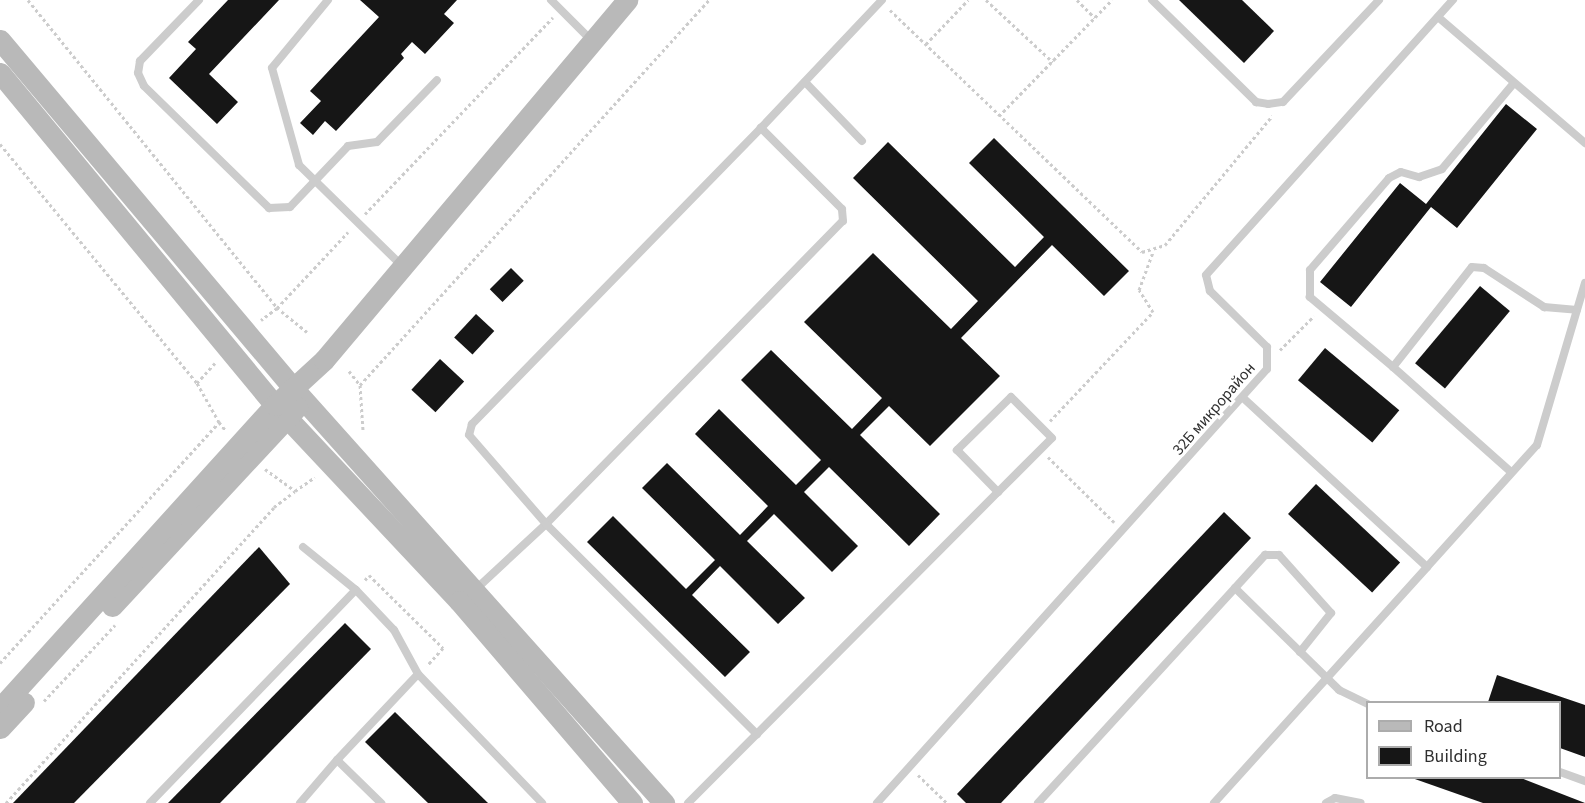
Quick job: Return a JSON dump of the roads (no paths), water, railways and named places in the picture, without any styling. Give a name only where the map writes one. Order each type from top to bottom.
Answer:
[{"type":"main road","points":[[0,728],[298,394],[400,264],[627,0]]},
{"type":"main road","points":[[0,40],[298,394],[664,803]]},
{"type":"main road","points":[[0,72],[281,411],[459,601],[632,803]]},
{"type":"main road","points":[[0,708],[239,447],[281,411]]},
{"type":"lane","points":[[199,0],[140,61],[138,73],[144,86],[269,208],[290,207],[348,146],[377,142],[437,80]]},
{"type":"lane","points":[[328,0],[272,68],[299,165],[400,264]]},
{"type":"lane","points":[[551,0],[592,41]]},
{"type":"lane","points":[[1152,0],[1256,102],[1283,102],[1379,0]]},
{"type":"lane","name":"32Б микрорайон","points":[[878,803],[1244,399],[1268,362],[1267,347],[1210,291],[1206,275],[1453,0]]},
{"type":"lane","points":[[757,734],[546,524],[476,449],[469,435],[472,424],[761,129],[882,1]]},
{"type":"lane","points":[[1438,17],[1513,84],[1585,143]]},
{"type":"lane","points":[[805,82],[862,141]]},
{"type":"lane","points":[[1511,472],[1393,367],[1321,309],[1310,297],[1307,283],[1315,260],[1395,174],[1419,177],[1442,169],[1513,84]]},
{"type":"lane","points":[[473,592],[546,524],[843,221],[842,209],[761,129]]},
{"type":"lane","points":[[1393,367],[1472,267],[1484,268],[1544,306],[1577,310]]},
{"type":"lane","points":[[1218,802],[1540,441],[1585,283]]},
{"type":"lane","points":[[688,803],[1052,438],[1011,397],[957,450],[998,492]]},
{"type":"lane","points":[[1244,399],[1427,567]]},
{"type":"lane","points":[[303,547],[356,590],[394,630],[418,674],[542,803]]},
{"type":"lane","points":[[1038,803],[1265,555],[1278,555],[1331,613],[1300,652]]},
{"type":"lane","points":[[1235,588],[1327,678],[1366,703]]},
{"type":"lane","points":[[150,803],[356,590]]},
{"type":"lane","points":[[300,803],[418,674]]},
{"type":"lane","points":[[337,760],[381,803]]},
{"type":"lane","points":[[1561,772],[1585,781]]},
{"type":"lane","points":[[1326,803],[1335,798],[1361,803]]}]
